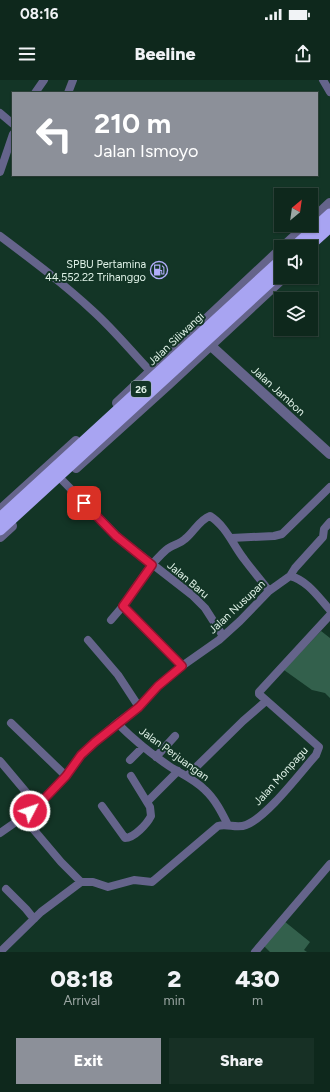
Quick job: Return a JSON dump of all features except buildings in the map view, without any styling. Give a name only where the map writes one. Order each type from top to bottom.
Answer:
[{"type":"highway","points":[[302,240],[330,214]]},
{"type":"highway","points":[[316,240],[330,227]]},
{"type":"highway","name":"Jalan Siliwangi","points":[[0,518],[109,415],[274,266]]},
{"type":"highway","name":"Jalan Siliwangi","points":[[0,530],[274,278]]},
{"type":"street","points":[[37,92],[44,80]]},
{"type":"street","points":[[68,92],[73,80]]},
{"type":"street","points":[[323,80],[330,92]]},
{"type":"street","points":[[0,113],[12,123]]},
{"type":"street","points":[[0,172],[12,137]]},
{"type":"street","points":[[318,214],[330,203]]},
{"type":"street","points":[[290,240],[299,232]]},
{"type":"street","points":[[318,245],[330,234]]},
{"type":"street","points":[[0,236],[60,282],[94,312],[119,336],[150,371]]},
{"type":"street","points":[[0,510],[109,415],[150,371],[274,255]]},
{"type":"street","points":[[0,537],[276,284]]},
{"type":"street","name":"Jalan Jambon","points":[[210,345],[330,454]]},
{"type":"street","name":"Jalan Baru","points":[[62,480],[116,536],[200,602],[214,621],[222,636]]},
{"type":"street","points":[[231,538],[274,536],[282,534],[330,487]]},
{"type":"street","points":[[111,620],[123,606],[152,565],[172,546],[184,540],[208,516],[216,520],[231,538],[244,559],[269,591]]},
{"type":"street","name":"Jalan Nusupan","points":[[0,833],[37,805],[66,776],[81,755],[117,723],[139,707],[158,686],[240,621],[269,591],[290,576],[295,568],[323,537],[324,529],[330,522]]},
{"type":"street","points":[[290,576],[296,578],[309,587],[330,610]]},
{"type":"street","points":[[123,606],[182,666]]},
{"type":"street","points":[[187,776],[243,721],[266,701],[259,694],[259,692],[330,615]]},
{"type":"street","points":[[88,640],[118,675],[139,707]]},
{"type":"street","name":"Jalan Monpagu","points":[[81,882],[93,882],[108,887],[134,880],[152,882],[215,828],[221,825],[244,826],[255,820],[272,804],[319,750],[318,745],[266,701]]},
{"type":"street","points":[[11,723],[66,776]]},
{"type":"street","name":"Jalan Perjuangan","points":[[117,723],[156,757],[200,785],[210,795],[228,825]]},
{"type":"street","points":[[156,757],[175,736]]},
{"type":"street","points":[[130,760],[143,746]]},
{"type":"street","points":[[0,761],[37,805]]},
{"type":"street","points":[[147,802],[178,771]]},
{"type":"street","points":[[102,806],[122,836],[128,839],[149,819],[151,812],[147,802],[131,776]]},
{"type":"street","points":[[0,952],[34,919],[81,882],[61,862],[23,817]]},
{"type":"street","points":[[255,952],[330,864]]},
{"type":"street","points":[[6,889],[34,919]]},
{"type":"green space","points":[[321,631],[330,638],[330,698],[325,693],[312,690],[284,670]]},
{"type":"green space","points":[[284,921],[310,942],[304,950],[307,952],[270,952],[264,946]]},
{"type":"place","name":"SPBU Pertamina 44.552.22 Trihanggo","points":[[159,270]]},
{"type":"route","points":[[30,811],[66,776],[81,755],[117,723],[139,707],[158,686],[182,666],[123,606],[152,565],[116,536],[84,503]]}]
